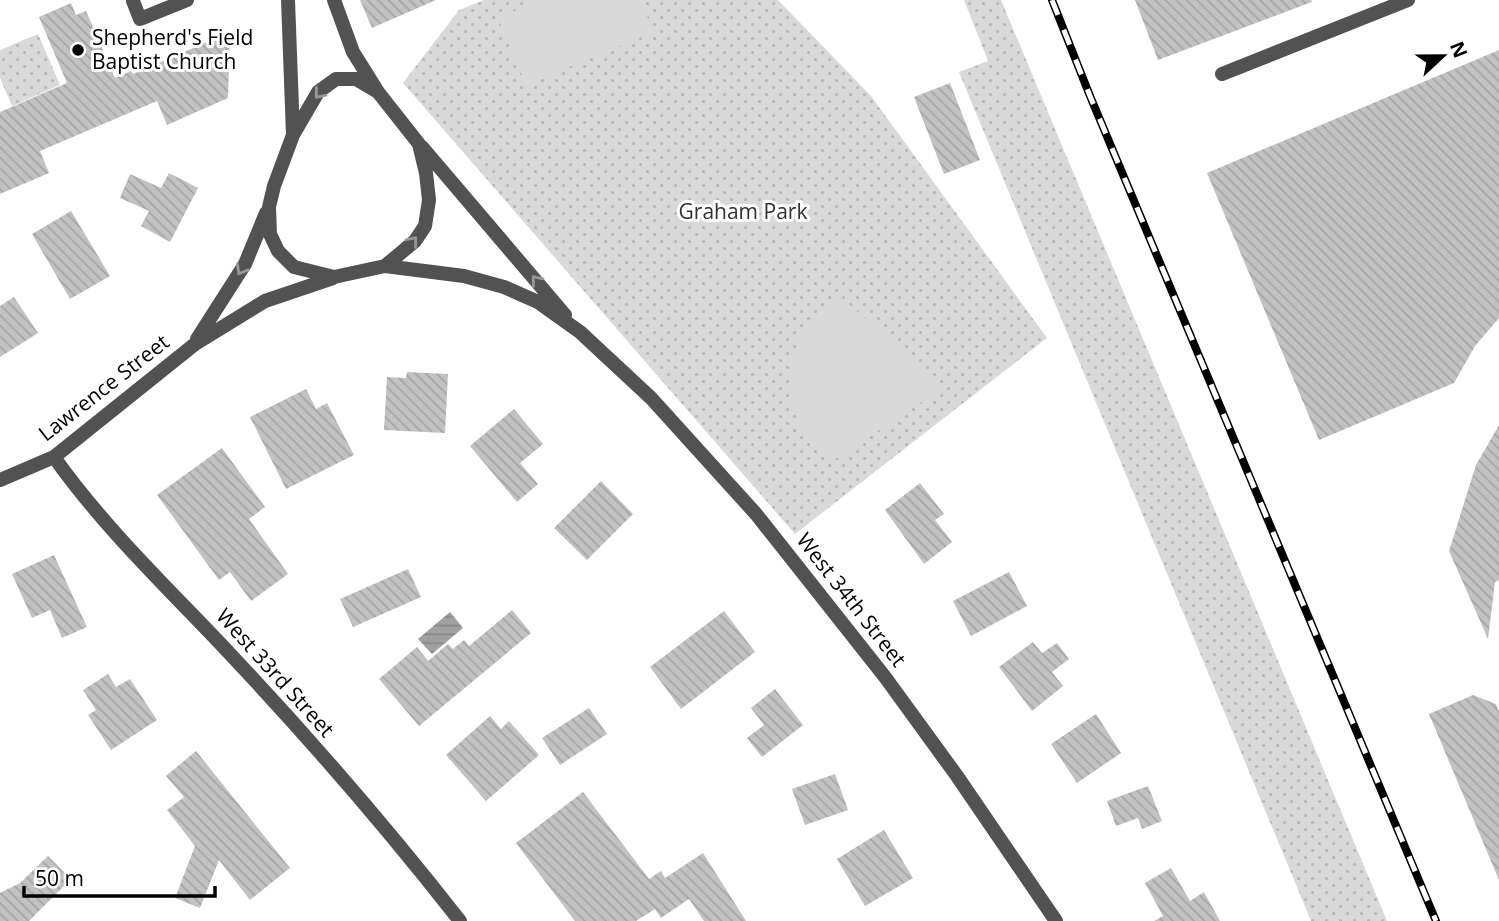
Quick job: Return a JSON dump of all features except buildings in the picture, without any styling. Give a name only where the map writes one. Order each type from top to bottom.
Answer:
[{"type":"street","points":[[134,0],[140,19],[187,0]]},
{"type":"street","points":[[288,0],[293,135]]},
{"type":"street","points":[[334,0],[354,52],[378,92],[419,144],[429,200],[425,226],[415,241],[386,266],[334,277],[294,267],[278,251],[270,234],[269,207],[293,135],[318,92],[336,79],[356,79],[378,92]]},
{"type":"street","points":[[1222,74],[1408,0]]},
{"type":"street","name":"West 34th Street","points":[[419,144],[579,332],[651,398],[756,514],[885,677],[957,775],[1056,921]]},
{"type":"street","name":"Lawrence Street","points":[[195,344],[245,264],[269,207]]},
{"type":"street","name":"West 34th Street","points":[[386,266],[464,276],[505,287],[538,303],[579,332]]},
{"type":"street","name":"Lawrence Street","points":[[0,480],[54,457],[195,344],[265,301],[334,277]]},
{"type":"street","name":"West 33rd Street","points":[[54,457],[80,493],[245,670],[352,790],[460,921]]},
{"type":"green space","name":"Graham Park","points":[[484,0],[778,0],[871,96],[1047,338],[795,534],[403,83],[459,10]]},
{"type":"green space","points":[[541,0],[640,0],[654,32],[526,85],[498,18]]},
{"type":"green space","points":[[964,0],[1001,0],[1387,921],[1311,921],[959,72],[988,61]]},
{"type":"green space","points":[[38,34],[60,85],[12,106],[0,78],[0,50]]},
{"type":"green space","points":[[838,295],[939,380],[938,391],[831,462],[800,424],[791,388],[795,352],[802,336],[824,306]]},
{"type":"shaded area","points":[[450,612],[463,628],[432,654],[418,639]]},
{"type":"railway","points":[[1052,0],[1436,921]]},
{"type":"place","name":"Shepherd's Field Baptist Church","points":[[78,50]]}]
